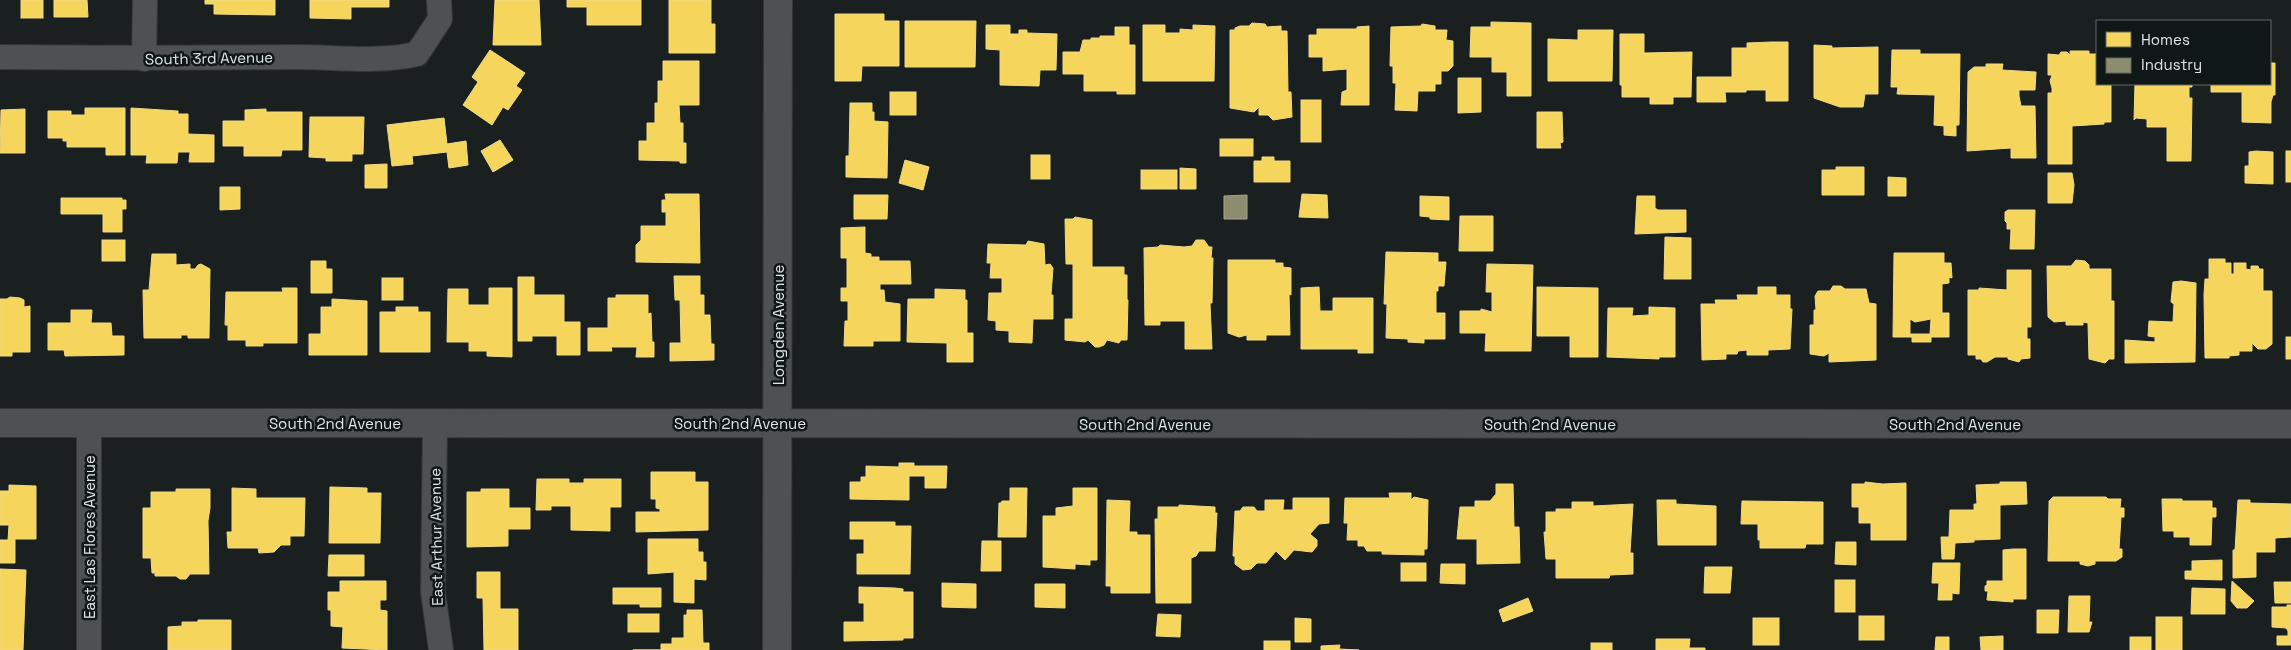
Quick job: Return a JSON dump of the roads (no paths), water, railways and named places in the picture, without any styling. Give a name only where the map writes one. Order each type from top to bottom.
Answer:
[{"type":"street","points":[[144,59],[145,0]]},
{"type":"street","name":"South 3rd Avenue","points":[[0,58],[330,57],[395,59],[417,54],[440,19],[440,0]]},
{"type":"street","name":"Longden Avenue","points":[[777,650],[778,0]]},
{"type":"street","name":"South 2nd Avenue","points":[[0,423],[2291,424]]},
{"type":"street","name":"East Arthur Avenue","points":[[436,423],[433,592],[441,650]]},
{"type":"street","name":"East Las Flores Avenue","points":[[89,424],[89,650]]}]
